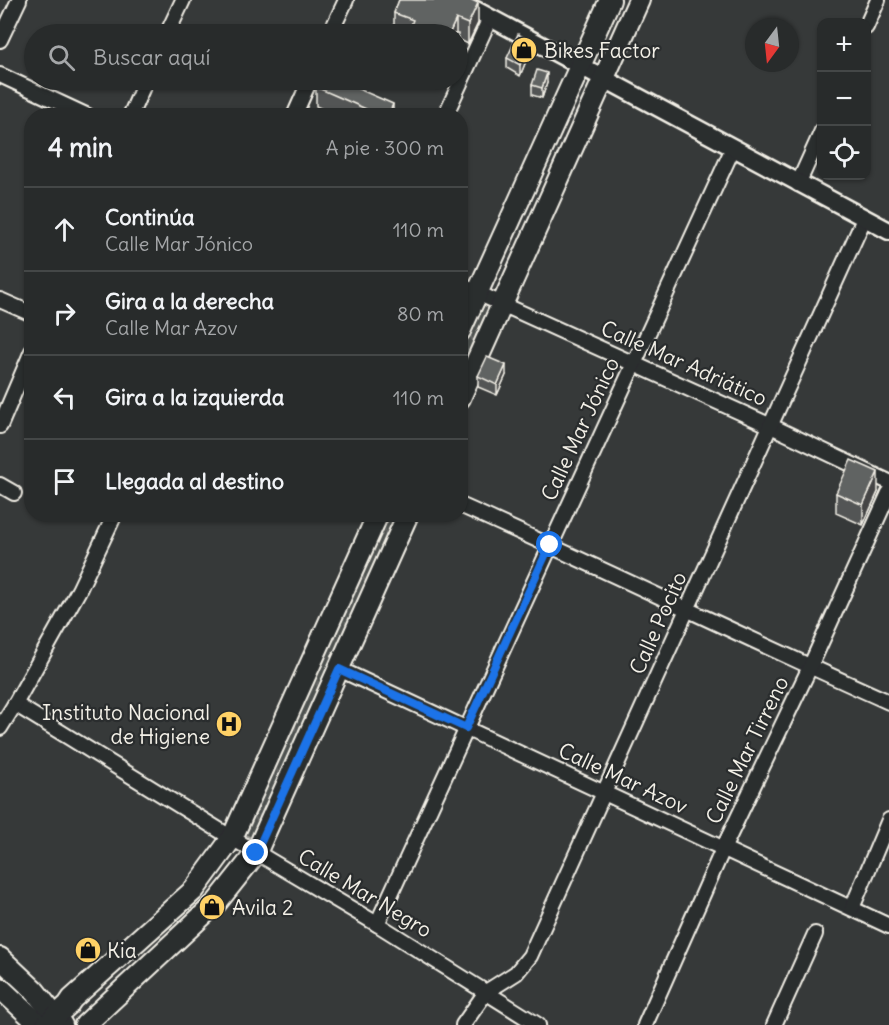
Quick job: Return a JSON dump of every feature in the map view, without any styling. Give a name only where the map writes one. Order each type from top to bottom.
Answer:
[{"type":"main road","points":[[469,289],[580,66],[610,0]]},
{"type":"main road","points":[[468,381],[639,0]]},
{"type":"main road","points":[[51,1023],[72,999],[194,890],[232,838],[374,522]]},
{"type":"main road","points":[[85,1025],[217,902],[256,853],[404,522]]},
{"type":"main road","points":[[0,958],[34,990],[51,1023]]},
{"type":"main road","points":[[0,988],[51,1023]]},
{"type":"street","points":[[0,40],[19,0]]},
{"type":"street","points":[[172,24],[183,0]]},
{"type":"street","points":[[335,24],[346,0]]},
{"type":"street","points":[[457,0],[889,231]]},
{"type":"street","points":[[871,18],[878,0]]},
{"type":"street","points":[[468,66],[490,18]]},
{"type":"street","points":[[0,75],[24,86]]},
{"type":"street","points":[[32,90],[71,108]]},
{"type":"street","points":[[134,108],[142,90]]},
{"type":"street","points":[[298,108],[306,90]]},
{"type":"street","points":[[449,108],[457,90]]},
{"type":"street","points":[[798,184],[817,142]]},
{"type":"street","name":"Calle Mar Jónico","points":[[377,924],[732,148]]},
{"type":"street","name":"Calle Pocito","points":[[464,1025],[486,992],[516,973],[530,956],[864,219]]},
{"type":"street","name":"Calle Mar Adriático","points":[[469,289],[889,482]]},
{"type":"street","points":[[0,300],[24,310]]},
{"type":"street","points":[[0,426],[24,370]]},
{"type":"street","points":[[0,485],[14,493]]},
{"type":"street","name":"Calle Mar Tirreno","points":[[645,1025],[723,849],[810,667],[889,493]]},
{"type":"street","points":[[468,509],[889,702]]},
{"type":"street","points":[[0,728],[79,590],[111,522]]},
{"type":"street","name":"Calle Mar Azov","points":[[339,669],[889,926]]},
{"type":"street","name":"Calle Mar Negro","points":[[15,704],[256,853],[377,924],[538,1025]]},
{"type":"street","points":[[852,908],[889,820]]},
{"type":"street","points":[[774,1025],[814,934]]},
{"type":"green space","points":[[480,300],[497,307],[468,373],[468,327]]},
{"type":"green space","points":[[381,522],[401,522],[257,841],[242,833]]},
{"type":"building","points":[[399,0],[472,0],[478,3],[468,24],[456,19],[454,24],[411,24],[413,20],[394,13]]},
{"type":"building","points":[[518,34],[530,41],[520,65],[507,58]]},
{"type":"building","points":[[537,70],[547,73],[542,88],[532,85]]},
{"type":"building","points":[[323,90],[361,90],[393,104],[391,108],[364,108]]},
{"type":"building","points":[[487,357],[506,365],[497,385],[478,376]]},
{"type":"building","points":[[851,460],[878,472],[863,505],[836,493]]},
{"type":"place","name":"Bikes Factor","points":[[524,50]]},
{"type":"place","name":"Instituto Nacional de Higiene","points":[[229,724]]},
{"type":"place","name":"Avila 2","points":[[212,907]]},
{"type":"place","name":"Kia","points":[[88,950]]},
{"type":"route","points":[[256,853],[339,669],[466,728],[550,545]]}]
